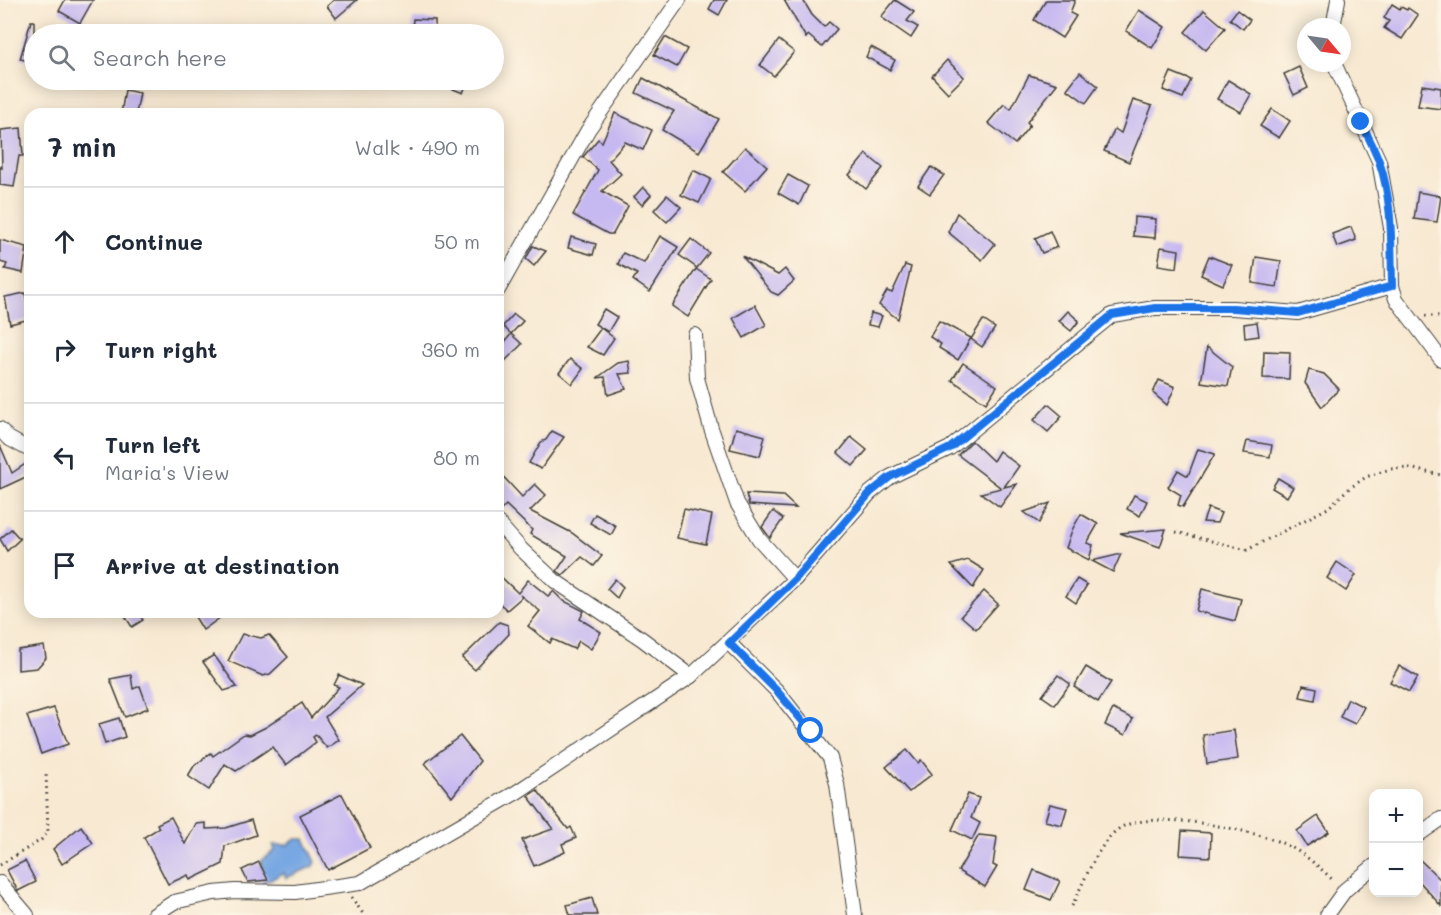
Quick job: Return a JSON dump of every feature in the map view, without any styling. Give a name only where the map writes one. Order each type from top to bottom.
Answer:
[{"type":"street","points":[[504,279],[588,130],[678,0]]},
{"type":"street","points":[[1335,18],[1338,0]]},
{"type":"street","points":[[1338,72],[1379,161],[1391,228],[1392,286],[1396,299],[1441,359]]},
{"type":"street","points":[[154,915],[174,902],[214,893],[295,892],[343,887],[375,876],[403,856],[517,792],[635,716],[691,676],[795,579],[877,487],[890,477],[950,448],[1112,315],[1155,308],[1233,308],[1298,313],[1392,286]]},
{"type":"street","points":[[695,334],[698,378],[711,428],[736,503],[759,539],[795,579]]},
{"type":"street","points":[[0,429],[8,438],[24,447]]},
{"type":"street","points":[[504,530],[555,581],[642,639],[691,676]]},
{"type":"street","points":[[729,643],[777,691],[830,758],[837,784],[855,915]]},
{"type":"street","points":[[1423,832],[1441,819]]},
{"type":"street","points":[[1327,915],[1345,890],[1369,870]]},
{"type":"street","points":[[0,883],[27,915]]},
{"type":"path","points":[[1176,532],[1247,550],[1328,507],[1366,477],[1390,469],[1409,468],[1441,476]]},
{"type":"path","points":[[0,865],[41,840],[48,832],[46,772]]},
{"type":"path","points":[[1072,906],[1104,845],[1119,829],[1132,823],[1155,821],[1182,820],[1256,834],[1284,843],[1316,864],[1345,890]]},
{"type":"path","points":[[343,887],[364,915]]},
{"type":"water","points":[[296,839],[305,839],[316,862],[314,866],[286,878],[284,873],[263,883],[262,860],[275,850],[273,845],[287,845]]},
{"type":"building","points":[[65,0],[93,0],[80,23],[59,11]]},
{"type":"building","points":[[334,0],[357,0],[336,18],[327,6]]},
{"type":"building","points":[[714,0],[727,0],[719,15],[709,9]]},
{"type":"building","points":[[784,0],[803,0],[812,15],[824,27],[829,22],[837,29],[822,47],[808,35],[806,38]]},
{"type":"building","points":[[895,0],[914,12],[907,21],[918,27],[911,38],[881,17]]},
{"type":"building","points":[[1046,0],[1075,0],[1070,13],[1076,16],[1062,38],[1034,20]]},
{"type":"building","points":[[1392,4],[1400,9],[1401,7],[1407,10],[1408,8],[1418,15],[1402,39],[1384,28],[1389,21],[1384,18]]},
{"type":"building","points":[[1139,10],[1165,27],[1152,48],[1126,31]]},
{"type":"building","points":[[1204,10],[1225,28],[1206,50],[1185,32]]},
{"type":"building","points":[[1237,10],[1250,20],[1243,29],[1230,19]]},
{"type":"building","points":[[413,19],[435,20],[435,24],[413,24]]},
{"type":"building","points":[[665,37],[687,49],[677,67],[654,55]]},
{"type":"building","points":[[779,40],[794,52],[774,76],[760,65]]},
{"type":"building","points":[[24,45],[24,60],[20,59]]},
{"type":"building","points":[[871,47],[895,60],[890,70],[866,57]]},
{"type":"building","points":[[947,60],[964,77],[948,93],[932,76]]},
{"type":"building","points":[[1297,68],[1297,72],[1301,72],[1308,88],[1294,95],[1284,74]]},
{"type":"building","points":[[1080,72],[1098,86],[1086,103],[1067,89]]},
{"type":"building","points":[[1171,72],[1191,80],[1183,98],[1163,90]]},
{"type":"building","points":[[1029,75],[1057,84],[1027,122],[1030,125],[1015,144],[988,123],[1004,104],[1011,109]]},
{"type":"building","points":[[643,78],[719,119],[699,152],[662,130],[674,111],[636,93]]},
{"type":"building","points":[[1228,80],[1251,94],[1241,112],[1217,99]]},
{"type":"building","points":[[1422,85],[1441,88],[1441,109],[1418,106]]},
{"type":"building","points":[[125,90],[140,93],[137,108],[122,108]]},
{"type":"building","points":[[1133,100],[1152,106],[1129,162],[1104,151],[1115,129],[1121,133]]},
{"type":"building","points":[[1272,109],[1290,121],[1279,138],[1260,126]]},
{"type":"building","points":[[615,113],[652,130],[643,150],[625,142],[609,160],[621,174],[602,191],[628,206],[613,234],[608,234],[573,215],[598,170],[583,157],[598,139],[602,142]]},
{"type":"building","points":[[21,128],[23,156],[19,156],[14,187],[0,185],[1,130]]},
{"type":"building","points":[[745,147],[767,166],[745,191],[723,172]]},
{"type":"building","points":[[866,154],[883,168],[866,189],[849,175]]},
{"type":"building","points":[[931,167],[944,175],[930,194],[918,186]]},
{"type":"building","points":[[693,170],[711,179],[699,203],[681,195]]},
{"type":"building","points":[[788,175],[808,186],[799,205],[778,193]]},
{"type":"building","points":[[643,187],[651,195],[642,205],[634,197]]},
{"type":"building","points":[[1418,192],[1441,196],[1437,222],[1414,219]]},
{"type":"building","points":[[667,195],[681,207],[667,222],[654,210]]},
{"type":"building","points":[[957,213],[995,244],[982,260],[948,232]]},
{"type":"building","points":[[1134,217],[1156,219],[1155,238],[1133,236]]},
{"type":"building","points":[[1351,227],[1356,240],[1337,247],[1332,234]]},
{"type":"building","points":[[1050,231],[1057,247],[1042,253],[1035,238]]},
{"type":"building","points":[[660,236],[678,247],[650,292],[633,280],[637,274],[618,264],[623,253],[644,263]]},
{"type":"building","points":[[571,237],[596,244],[593,255],[568,248]]},
{"type":"building","points":[[691,239],[709,253],[697,268],[679,255]]},
{"type":"building","points":[[0,240],[24,246],[23,273],[5,269],[7,264],[0,262]]},
{"type":"building","points":[[533,246],[546,251],[534,266],[526,259]]},
{"type":"building","points":[[1161,247],[1179,250],[1177,268],[1158,265]]},
{"type":"building","points":[[742,256],[778,275],[785,269],[794,281],[778,295],[771,292]]},
{"type":"building","points":[[1209,256],[1232,265],[1223,285],[1201,275]]},
{"type":"building","points":[[1256,257],[1281,261],[1277,287],[1252,283]]},
{"type":"building","points":[[905,265],[911,267],[898,319],[879,305],[887,291],[892,293]]},
{"type":"building","points":[[696,269],[711,279],[688,317],[672,306]]},
{"type":"building","points":[[24,293],[24,320],[10,324],[5,297]]},
{"type":"building","points":[[755,305],[766,325],[744,338],[733,318]]},
{"type":"building","points":[[604,309],[617,317],[608,332],[595,324]]},
{"type":"building","points":[[1068,311],[1079,321],[1071,331],[1059,321]]},
{"type":"building","points":[[871,313],[882,316],[878,327],[868,325]]},
{"type":"building","points":[[514,314],[523,321],[511,334],[504,325]]},
{"type":"building","points":[[983,320],[995,328],[982,347],[971,339]]},
{"type":"building","points":[[939,321],[971,338],[958,360],[939,348],[941,344],[930,337]]},
{"type":"building","points":[[1257,322],[1259,336],[1245,338],[1244,324]]},
{"type":"building","points":[[601,328],[614,338],[603,355],[587,347]]},
{"type":"building","points":[[511,334],[522,344],[505,361],[504,343]]},
{"type":"building","points":[[1207,347],[1232,367],[1228,386],[1201,382]]},
{"type":"building","points":[[1264,351],[1290,352],[1289,379],[1263,378]]},
{"type":"building","points":[[570,359],[583,369],[572,384],[559,373]]},
{"type":"building","points":[[629,361],[631,373],[619,374],[626,389],[608,395],[605,377],[597,378],[618,363]]},
{"type":"building","points":[[963,363],[997,386],[986,403],[952,380]]},
{"type":"building","points":[[1309,370],[1324,374],[1339,389],[1322,407],[1305,383]]},
{"type":"building","points":[[1159,380],[1175,387],[1167,405],[1153,393]]},
{"type":"building","points":[[1048,404],[1062,416],[1048,432],[1034,420]]},
{"type":"building","points":[[736,428],[765,436],[760,456],[730,449]]},
{"type":"building","points":[[552,431],[564,437],[541,469],[529,463],[541,442],[546,440]]},
{"type":"building","points":[[851,437],[867,450],[853,466],[838,453]]},
{"type":"building","points":[[972,441],[993,461],[999,451],[1019,466],[1004,487],[1017,484],[1000,507],[981,493],[1001,488],[958,455]]},
{"type":"building","points":[[1247,441],[1272,445],[1270,457],[1244,453]]},
{"type":"building","points":[[0,445],[12,473],[24,465],[24,478],[0,489]]},
{"type":"building","points":[[1198,449],[1215,454],[1183,507],[1178,505],[1181,495],[1168,487],[1178,470],[1188,476]]},
{"type":"building","points":[[504,478],[522,497],[535,484],[546,495],[530,511],[572,533],[602,556],[594,566],[582,557],[563,575],[557,571],[567,556],[530,534],[532,530],[506,505],[504,507]]},
{"type":"building","points":[[1278,478],[1293,487],[1287,497],[1272,488]]},
{"type":"building","points":[[746,494],[783,496],[796,508],[749,505]]},
{"type":"building","points":[[1134,495],[1147,501],[1140,516],[1127,509]]},
{"type":"building","points":[[1050,503],[1039,523],[1024,512]]},
{"type":"building","points":[[1208,508],[1221,513],[1217,523],[1203,522]]},
{"type":"building","points":[[684,509],[712,515],[706,544],[677,538]]},
{"type":"building","points":[[773,511],[783,519],[770,538],[762,527]]},
{"type":"building","points":[[595,514],[616,526],[611,535],[590,523]]},
{"type":"building","points":[[1081,514],[1098,524],[1087,543],[1093,545],[1089,560],[1066,548]]},
{"type":"building","points":[[11,529],[20,539],[7,551],[0,539]]},
{"type":"building","points":[[1166,529],[1160,547],[1120,533]]},
{"type":"building","points":[[1121,554],[1113,572],[1092,561]]},
{"type":"building","points":[[968,560],[984,570],[973,588],[951,565]]},
{"type":"building","points":[[1337,562],[1356,575],[1346,591],[1327,578]]},
{"type":"building","points":[[615,579],[623,587],[617,598],[607,589]]},
{"type":"building","points":[[1077,579],[1087,585],[1076,603],[1066,596]]},
{"type":"building","points":[[504,580],[518,593],[528,580],[548,596],[553,591],[562,600],[584,611],[580,619],[601,632],[591,649],[579,641],[574,649],[552,639],[550,643],[528,626],[540,611],[520,595],[522,597],[507,610],[504,607]]},
{"type":"building","points":[[1202,589],[1241,599],[1235,621],[1196,611]]},
{"type":"building","points":[[984,591],[998,604],[976,629],[961,616]]},
{"type":"building","points":[[126,618],[142,618],[143,620],[132,627]]},
{"type":"building","points":[[196,618],[220,618],[203,630]]},
{"type":"building","points":[[499,622],[508,625],[509,634],[475,670],[462,658]]},
{"type":"building","points":[[242,634],[261,638],[269,635],[288,657],[270,674],[263,676],[228,661]]},
{"type":"building","points":[[44,646],[46,658],[37,668],[18,670],[18,650]]},
{"type":"building","points":[[214,655],[237,687],[224,691],[203,662]]},
{"type":"building","points":[[1399,666],[1418,677],[1409,692],[1390,682]]},
{"type":"building","points":[[1086,667],[1111,682],[1098,702],[1074,687]]},
{"type":"building","points":[[131,675],[133,689],[140,686],[148,708],[125,717],[110,679]]},
{"type":"building","points":[[339,675],[362,685],[325,717],[339,740],[327,748],[316,735],[313,737],[316,742],[286,765],[272,747],[236,771],[225,764],[209,790],[188,776],[194,766],[211,753],[213,756],[244,734],[250,735],[266,727],[302,703],[311,718],[339,687],[334,685]]},
{"type":"building","points":[[1058,675],[1070,684],[1055,705],[1042,696]]},
{"type":"building","points":[[1303,685],[1317,688],[1315,700],[1300,697]]},
{"type":"building","points":[[1348,699],[1364,707],[1355,724],[1340,717]]},
{"type":"building","points":[[54,708],[68,744],[41,754],[27,716]]},
{"type":"building","points":[[1113,709],[1133,719],[1125,735],[1105,725]]},
{"type":"building","points":[[119,718],[125,737],[105,744],[99,724]]},
{"type":"building","points":[[1234,730],[1238,759],[1207,764],[1203,735]]},
{"type":"building","points":[[460,736],[480,761],[452,797],[425,763]]},
{"type":"building","points":[[907,750],[918,763],[921,760],[932,774],[909,792],[886,767]]},
{"type":"building","points":[[537,790],[568,829],[571,827],[576,838],[562,844],[565,852],[534,866],[522,840],[553,829],[528,796]]},
{"type":"building","points":[[342,794],[370,848],[328,870],[300,815]]},
{"type":"building","points":[[968,794],[979,798],[971,818],[980,823],[972,840],[952,830]]},
{"type":"building","points":[[1050,804],[1067,808],[1062,825],[1045,821]]},
{"type":"building","points":[[1318,816],[1329,832],[1307,846],[1297,831]]},
{"type":"building","points":[[171,817],[185,844],[196,824],[206,823],[206,829],[226,828],[251,820],[256,835],[225,846],[223,864],[190,880],[188,875],[168,884],[144,837],[159,828],[157,824]]},
{"type":"building","points":[[81,826],[93,843],[62,864],[53,849]]},
{"type":"building","points":[[1182,831],[1211,833],[1210,857],[1180,855]]},
{"type":"building","points":[[979,835],[997,837],[993,865],[997,867],[985,887],[958,871]]},
{"type":"building","points":[[25,861],[36,882],[18,891],[7,870]]},
{"type":"building","points":[[259,862],[268,880],[248,882],[242,870]]},
{"type":"building","points":[[1423,863],[1441,880],[1441,906],[1423,886]]},
{"type":"building","points":[[1034,870],[1060,881],[1051,900],[1026,890]]},
{"type":"building","points":[[592,898],[597,915],[570,915],[567,905]]},
{"type":"route","points":[[811,731],[777,691],[729,643],[795,579],[870,493],[890,477],[950,448],[1112,315],[1155,308],[1233,308],[1298,313],[1340,303],[1392,286],[1391,228],[1387,196],[1379,161],[1361,122]]}]
